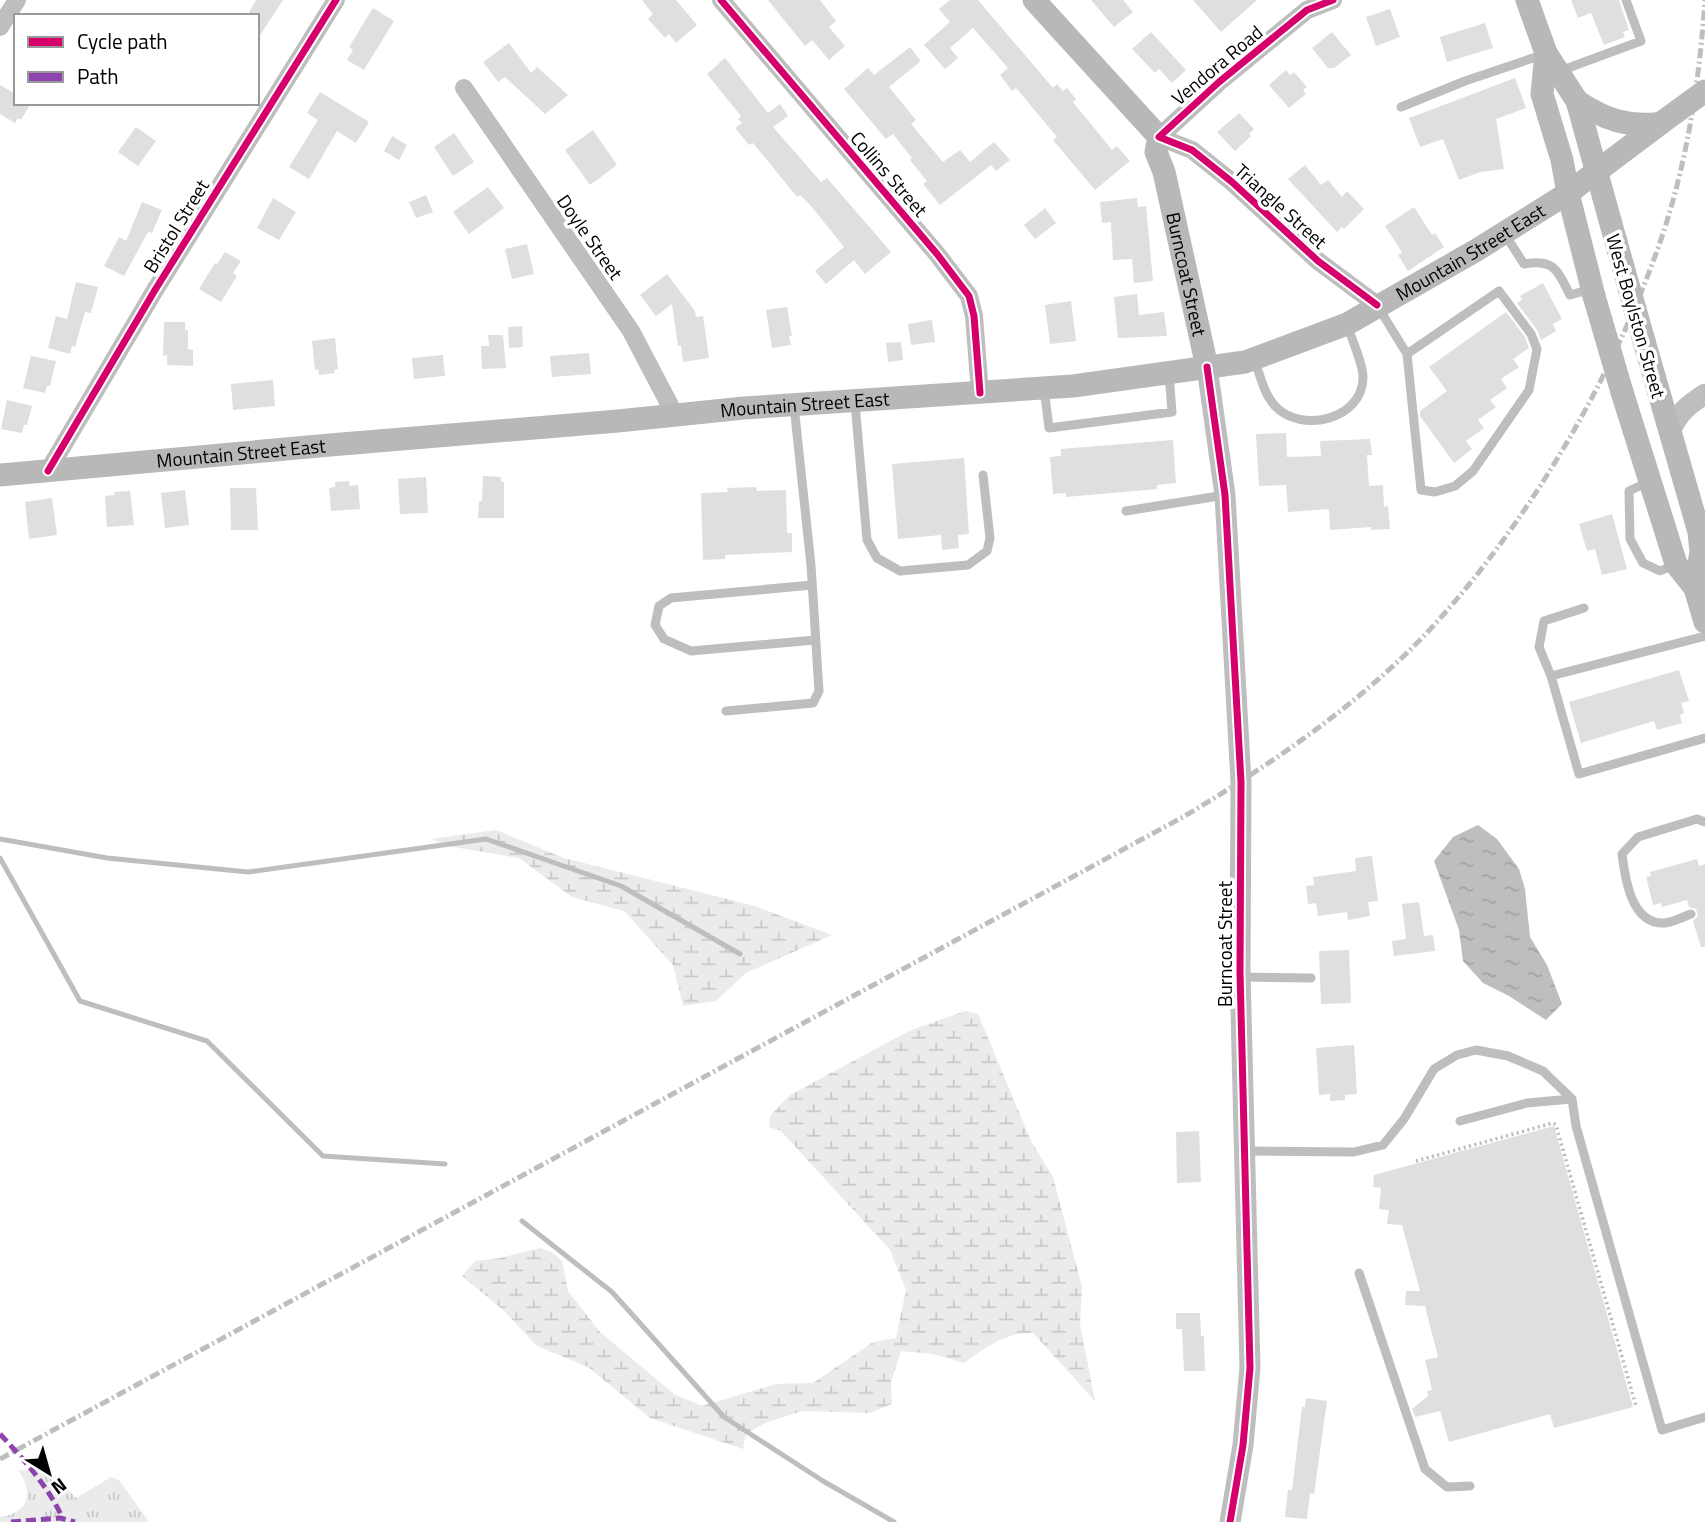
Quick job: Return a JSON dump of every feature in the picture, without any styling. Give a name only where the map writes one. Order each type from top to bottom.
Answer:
[{"type":"main road","points":[[1034,0],[1159,136]]},
{"type":"main road","name":"West Boylston Street","points":[[1527,0],[1552,62],[1577,101],[1595,173],[1699,533],[1701,552],[1695,587]]},
{"type":"main road","name":"West Boylston Street","points":[[1552,62],[1542,94],[1562,160],[1593,292],[1676,564],[1695,587],[1705,622]]},
{"type":"main road","name":"Mountain Street East","points":[[0,475],[794,405],[1044,388],[1168,373],[1254,359],[1347,324],[1504,233],[1568,193],[1705,91]]},
{"type":"main road","points":[[1577,101],[1611,120],[1654,127]]},
{"type":"main road","name":"Burncoat Street","points":[[1159,136],[1156,152],[1164,172],[1207,367]]},
{"type":"street","points":[[0,27],[17,0]]},
{"type":"street","name":"Bristol Street","points":[[48,471],[128,334],[336,0]]},
{"type":"street","name":"Collins Street","points":[[720,0],[937,254],[969,296],[974,316],[980,393]]},
{"type":"street","name":"Vendora Road","points":[[1159,136],[1219,82],[1307,10],[1333,0]]},
{"type":"street","name":"Doyle Street","points":[[464,88],[631,331],[675,415]]},
{"type":"street","name":"Triangle Street","points":[[1159,136],[1192,150],[1232,182],[1318,261],[1377,305]]},
{"type":"street","name":"Burncoat Street","points":[[1207,367],[1225,495],[1241,782],[1240,977],[1250,1368],[1243,1445],[1230,1522]]},
{"type":"street","points":[[1670,432],[1681,411],[1705,394]]},
{"type":"lane","points":[[1401,107],[1465,81],[1641,41],[1626,0]]},
{"type":"lane","points":[[1504,233],[1524,264],[1537,261],[1546,263],[1559,272],[1570,295],[1593,292]]},
{"type":"lane","points":[[1377,305],[1407,354],[1421,490],[1435,492],[1455,486],[1473,471],[1529,390],[1537,349],[1531,334],[1499,290],[1407,354]]},
{"type":"lane","points":[[1254,359],[1268,398],[1276,408],[1296,419],[1308,421],[1333,416],[1353,402],[1363,376],[1347,324]]},
{"type":"lane","points":[[1044,388],[1049,428],[1172,412],[1168,373]]},
{"type":"lane","points":[[855,401],[867,540],[877,558],[900,571],[968,565],[987,551],[990,538],[983,475]]},
{"type":"lane","points":[[726,711],[813,703],[819,691],[812,585],[794,405]]},
{"type":"lane","points":[[1649,481],[1629,491],[1630,539],[1643,563],[1660,571],[1676,564]]},
{"type":"lane","points":[[1126,511],[1225,495]]},
{"type":"lane","points":[[812,585],[671,598],[659,606],[655,625],[664,639],[691,651],[816,640]]},
{"type":"lane","points":[[1584,608],[1544,621],[1539,647],[1551,676],[1578,774],[1705,738]]},
{"type":"lane","points":[[1551,676],[1705,636]]},
{"type":"lane","points":[[1691,914],[1664,923],[1647,919],[1636,906],[1626,882],[1622,854],[1638,837],[1701,820]]},
{"type":"lane","points":[[1240,977],[1311,978]]},
{"type":"lane","points":[[1244,1152],[1354,1152],[1383,1145],[1404,1119],[1434,1069],[1457,1055],[1476,1050],[1508,1056],[1543,1071],[1572,1099],[1576,1126],[1662,1430],[1705,1418]]},
{"type":"lane","points":[[1460,1121],[1527,1103],[1572,1099]]},
{"type":"lane","points":[[1359,1273],[1425,1469],[1447,1487],[1470,1486]]},
{"type":"path","points":[[1416,1161],[1553,1123],[1556,1125],[1636,1406]]},
{"type":"green space","points":[[496,830],[564,858],[755,906],[832,935],[746,973],[716,1001],[683,1006],[673,965],[624,911],[572,897],[519,858],[447,846],[431,839]]},
{"type":"green space","points":[[965,1011],[978,1014],[1031,1141],[1053,1177],[1082,1287],[1080,1324],[1095,1401],[1033,1333],[1013,1335],[996,1342],[964,1363],[933,1354],[901,1351],[891,1382],[892,1404],[870,1413],[802,1411],[765,1423],[746,1434],[743,1449],[650,1418],[588,1367],[537,1346],[503,1310],[462,1276],[475,1261],[540,1248],[552,1252],[562,1261],[568,1291],[600,1332],[674,1394],[702,1406],[776,1384],[813,1383],[873,1342],[896,1338],[906,1290],[890,1250],[781,1131],[769,1127],[770,1116],[790,1095],[909,1031]]},
{"type":"green space","points":[[19,1470],[51,1472],[76,1498],[111,1477],[119,1480],[149,1522],[0,1522],[0,1517],[15,1513],[23,1506],[27,1497],[27,1489]]},
{"type":"water","points":[[1478,825],[1497,839],[1519,869],[1525,889],[1530,937],[1547,965],[1562,1004],[1546,1020],[1483,983],[1463,961],[1459,930],[1434,861],[1453,837]]},
{"type":"building","points":[[256,0],[283,0],[259,37],[259,14],[248,14]]},
{"type":"building","points":[[642,0],[676,0],[697,25],[676,43],[669,34],[665,38],[648,19],[653,14]]},
{"type":"building","points":[[768,0],[820,0],[836,21],[829,27],[845,46],[829,60],[812,40],[805,46]]},
{"type":"building","points":[[950,0],[978,0],[1053,88],[1057,84],[1063,91],[1067,88],[1076,99],[1073,102],[1112,150],[1117,146],[1130,161],[1095,190],[1053,140],[1057,137],[1016,88],[1012,91],[1000,75],[1008,68],[973,28],[950,48],[958,58],[945,69],[924,45],[950,22],[939,9]]},
{"type":"building","points":[[1091,0],[1123,0],[1133,12],[1114,27]]},
{"type":"building","points":[[1193,0],[1257,0],[1221,32]]},
{"type":"building","points":[[1571,0],[1619,0],[1629,30],[1623,32],[1625,37],[1604,45],[1591,13],[1578,18]]},
{"type":"building","points":[[373,8],[394,21],[364,70],[347,60],[353,50],[349,47]]},
{"type":"building","points":[[1390,9],[1400,37],[1376,46],[1366,17]]},
{"type":"building","points":[[1485,23],[1493,48],[1447,62],[1440,37]]},
{"type":"building","points":[[1151,32],[1186,70],[1172,83],[1159,69],[1155,73],[1132,49]]},
{"type":"building","points":[[1332,32],[1351,55],[1334,68],[1328,68],[1312,48]]},
{"type":"building","points":[[509,43],[531,73],[537,67],[568,95],[545,114],[505,77],[498,82],[483,62]]},
{"type":"building","points":[[910,47],[921,61],[889,87],[916,120],[911,124],[943,162],[960,150],[970,162],[994,142],[1010,160],[996,171],[991,165],[940,205],[923,184],[927,181],[910,160],[912,158],[893,134],[886,139],[844,89],[868,68],[874,75]]},
{"type":"building","points":[[725,58],[768,113],[780,104],[788,116],[773,127],[821,182],[827,178],[891,252],[865,274],[854,260],[826,284],[815,271],[844,247],[811,206],[800,195],[797,197],[753,143],[749,145],[735,128],[742,123],[738,119],[741,116],[707,74]]},
{"type":"building","points":[[1286,70],[1290,75],[1294,72],[1307,87],[1303,90],[1306,94],[1289,108],[1269,85]]},
{"type":"building","points":[[1515,78],[1526,108],[1496,119],[1504,169],[1480,172],[1459,180],[1443,139],[1420,147],[1409,118]]},
{"type":"building","points":[[0,85],[14,93],[14,105],[30,105],[21,120],[18,118],[15,123],[0,114]]},
{"type":"building","points":[[320,92],[369,122],[356,143],[337,131],[309,179],[289,167],[318,120],[307,113]]},
{"type":"building","points":[[1239,113],[1254,129],[1249,134],[1251,136],[1235,151],[1217,132]]},
{"type":"building","points":[[136,127],[156,141],[138,166],[118,152]]},
{"type":"building","points":[[593,130],[617,165],[590,185],[565,150]]},
{"type":"building","points":[[454,133],[474,162],[453,176],[434,147]]},
{"type":"building","points":[[392,136],[407,145],[399,160],[384,151]]},
{"type":"building","points":[[1305,165],[1321,185],[1328,180],[1342,197],[1347,191],[1364,209],[1344,229],[1342,227],[1337,232],[1288,179]]},
{"type":"building","points":[[488,187],[504,208],[469,234],[453,212]]},
{"type":"building","points":[[426,195],[433,212],[416,218],[409,202]]},
{"type":"building","points":[[273,198],[296,212],[279,240],[257,228]]},
{"type":"building","points":[[1137,198],[1138,207],[1146,206],[1153,281],[1134,283],[1132,259],[1113,260],[1111,222],[1102,223],[1100,202]]},
{"type":"building","points":[[142,202],[162,210],[152,233],[148,232],[124,276],[104,266],[119,237],[126,241]]},
{"type":"building","points":[[1414,207],[1432,235],[1435,233],[1444,247],[1408,271],[1398,255],[1402,252],[1385,226]]},
{"type":"building","points":[[1045,208],[1056,223],[1035,239],[1024,225]]},
{"type":"building","points":[[527,244],[534,274],[512,279],[505,249]]},
{"type":"building","points":[[225,252],[241,261],[233,273],[237,276],[221,302],[199,289]]},
{"type":"building","points":[[667,274],[695,311],[696,317],[703,316],[709,358],[683,362],[672,304],[656,316],[640,295]]},
{"type":"building","points":[[76,282],[98,287],[91,313],[85,312],[75,347],[72,346],[70,354],[48,348],[56,316],[67,319]]},
{"type":"building","points":[[1543,283],[1562,319],[1553,324],[1556,331],[1541,340],[1517,303],[1522,300],[1520,296]]},
{"type":"building","points":[[1137,294],[1139,315],[1164,312],[1167,336],[1118,338],[1114,297]]},
{"type":"building","points":[[1071,301],[1076,341],[1050,344],[1045,305]]},
{"type":"building","points":[[787,307],[791,345],[772,348],[766,310]]},
{"type":"building","points":[[1506,312],[1525,337],[1529,348],[1513,359],[1519,367],[1501,379],[1507,388],[1490,400],[1496,407],[1478,420],[1484,428],[1466,441],[1472,449],[1454,463],[1420,416],[1420,411],[1447,391],[1429,367]]},
{"type":"building","points":[[932,320],[935,342],[911,345],[908,324]]},
{"type":"building","points":[[164,322],[185,322],[188,349],[193,350],[193,366],[167,365],[167,355],[163,356]]},
{"type":"building","points":[[522,326],[523,347],[509,348],[508,327]]},
{"type":"building","points":[[488,335],[503,335],[506,368],[482,369],[481,346],[489,346]]},
{"type":"building","points":[[335,338],[338,369],[334,370],[335,373],[319,375],[318,369],[315,370],[312,341]]},
{"type":"building","points":[[901,342],[903,360],[888,362],[886,343]]},
{"type":"building","points":[[589,353],[591,374],[552,377],[550,356]]},
{"type":"building","points":[[443,355],[445,376],[414,379],[412,358]]},
{"type":"building","points":[[31,356],[56,361],[50,386],[47,386],[45,393],[23,388]]},
{"type":"building","points":[[273,380],[275,406],[233,410],[231,384]]},
{"type":"building","points":[[7,400],[32,406],[22,433],[1,429]]},
{"type":"building","points":[[1286,433],[1287,457],[1321,456],[1320,441],[1370,439],[1372,455],[1367,455],[1369,486],[1383,485],[1384,507],[1388,506],[1390,529],[1371,530],[1371,527],[1330,530],[1329,509],[1288,512],[1286,485],[1259,486],[1256,434]]},
{"type":"building","points":[[1173,440],[1176,483],[1157,485],[1157,489],[1066,497],[1066,493],[1053,494],[1050,457],[1061,456],[1061,449]]},
{"type":"building","points":[[964,458],[969,534],[958,535],[959,548],[942,550],[941,535],[898,539],[892,464]]},
{"type":"building","points":[[483,476],[501,477],[501,482],[504,482],[504,518],[478,518]]},
{"type":"building","points":[[426,477],[428,513],[400,514],[398,479]]},
{"type":"building","points":[[349,481],[350,486],[358,485],[360,509],[331,511],[329,488],[335,487],[335,482]]},
{"type":"building","points":[[756,487],[757,491],[786,490],[787,533],[792,533],[792,552],[725,555],[725,559],[703,560],[701,493],[728,492],[727,488]]},
{"type":"building","points":[[230,488],[256,488],[258,530],[231,530]]},
{"type":"building","points":[[185,490],[189,525],[165,528],[161,493]]},
{"type":"building","points":[[130,491],[134,525],[107,527],[105,496],[115,495],[114,492]]},
{"type":"building","points":[[52,498],[57,535],[29,539],[25,502]]},
{"type":"building","points":[[1612,514],[1627,569],[1602,575],[1595,549],[1587,551],[1579,524]]},
{"type":"building","points":[[1679,670],[1689,701],[1681,703],[1684,713],[1680,715],[1682,723],[1657,730],[1654,721],[1581,743],[1569,702]]},
{"type":"building","points":[[1372,856],[1378,901],[1368,902],[1370,916],[1348,920],[1347,912],[1318,916],[1316,903],[1308,904],[1306,886],[1314,885],[1313,877],[1356,871],[1355,858]]},
{"type":"building","points":[[1697,859],[1699,866],[1705,864],[1705,947],[1701,947],[1693,921],[1698,916],[1696,909],[1689,907],[1687,900],[1662,907],[1661,903],[1653,905],[1646,877],[1651,876],[1650,872]]},
{"type":"building","points":[[1419,902],[1424,936],[1433,935],[1435,951],[1394,956],[1392,941],[1406,939],[1402,904]]},
{"type":"building","points":[[1349,950],[1351,1003],[1321,1004],[1319,951]]},
{"type":"building","points":[[1354,1045],[1357,1094],[1345,1095],[1345,1100],[1330,1101],[1330,1094],[1319,1095],[1316,1048]]},
{"type":"building","points":[[1554,1126],[1633,1407],[1554,1428],[1550,1414],[1449,1442],[1440,1411],[1415,1417],[1412,1409],[1428,1396],[1427,1391],[1432,1390],[1425,1360],[1438,1357],[1425,1306],[1405,1305],[1406,1291],[1420,1291],[1402,1225],[1387,1224],[1389,1210],[1379,1209],[1381,1188],[1373,1187],[1374,1175]]},
{"type":"building","points":[[1199,1131],[1201,1182],[1177,1183],[1176,1132]]},
{"type":"building","points":[[1176,1313],[1200,1313],[1205,1371],[1184,1371],[1182,1329],[1176,1329]]},
{"type":"building","points":[[1306,1398],[1327,1401],[1314,1494],[1310,1493],[1307,1519],[1285,1517],[1288,1490],[1292,1490],[1302,1407],[1305,1407]]},
{"type":"waterway","points":[[0,839],[107,858],[248,872],[486,839],[621,886],[740,954]]},
{"type":"waterway","points":[[0,858],[80,1001],[207,1041],[323,1156],[445,1164]]},
{"type":"waterway","points":[[522,1221],[612,1292],[724,1417],[823,1481],[894,1522]]},
{"type":"railway","points":[[0,1459],[1183,817],[1246,778],[1337,714],[1420,640],[1491,556],[1556,461],[1611,361],[1654,259],[1674,196],[1689,131],[1705,0]]},
{"type":"marked path","points":[[0,1434],[43,1485],[63,1519]]},
{"type":"marked path","points":[[11,1522],[60,1518],[75,1522]]},
{"type":"cycle path","points":[[48,471],[155,290],[336,0]]},
{"type":"cycle path","points":[[721,0],[937,254],[969,296],[974,316],[980,393]]},
{"type":"cycle path","points":[[1333,0],[1307,10],[1219,82],[1159,137],[1192,150],[1232,182],[1318,261],[1377,305]]},
{"type":"cycle path","points":[[1207,367],[1225,495],[1241,782],[1240,972],[1250,1368],[1243,1445],[1230,1522]]}]
